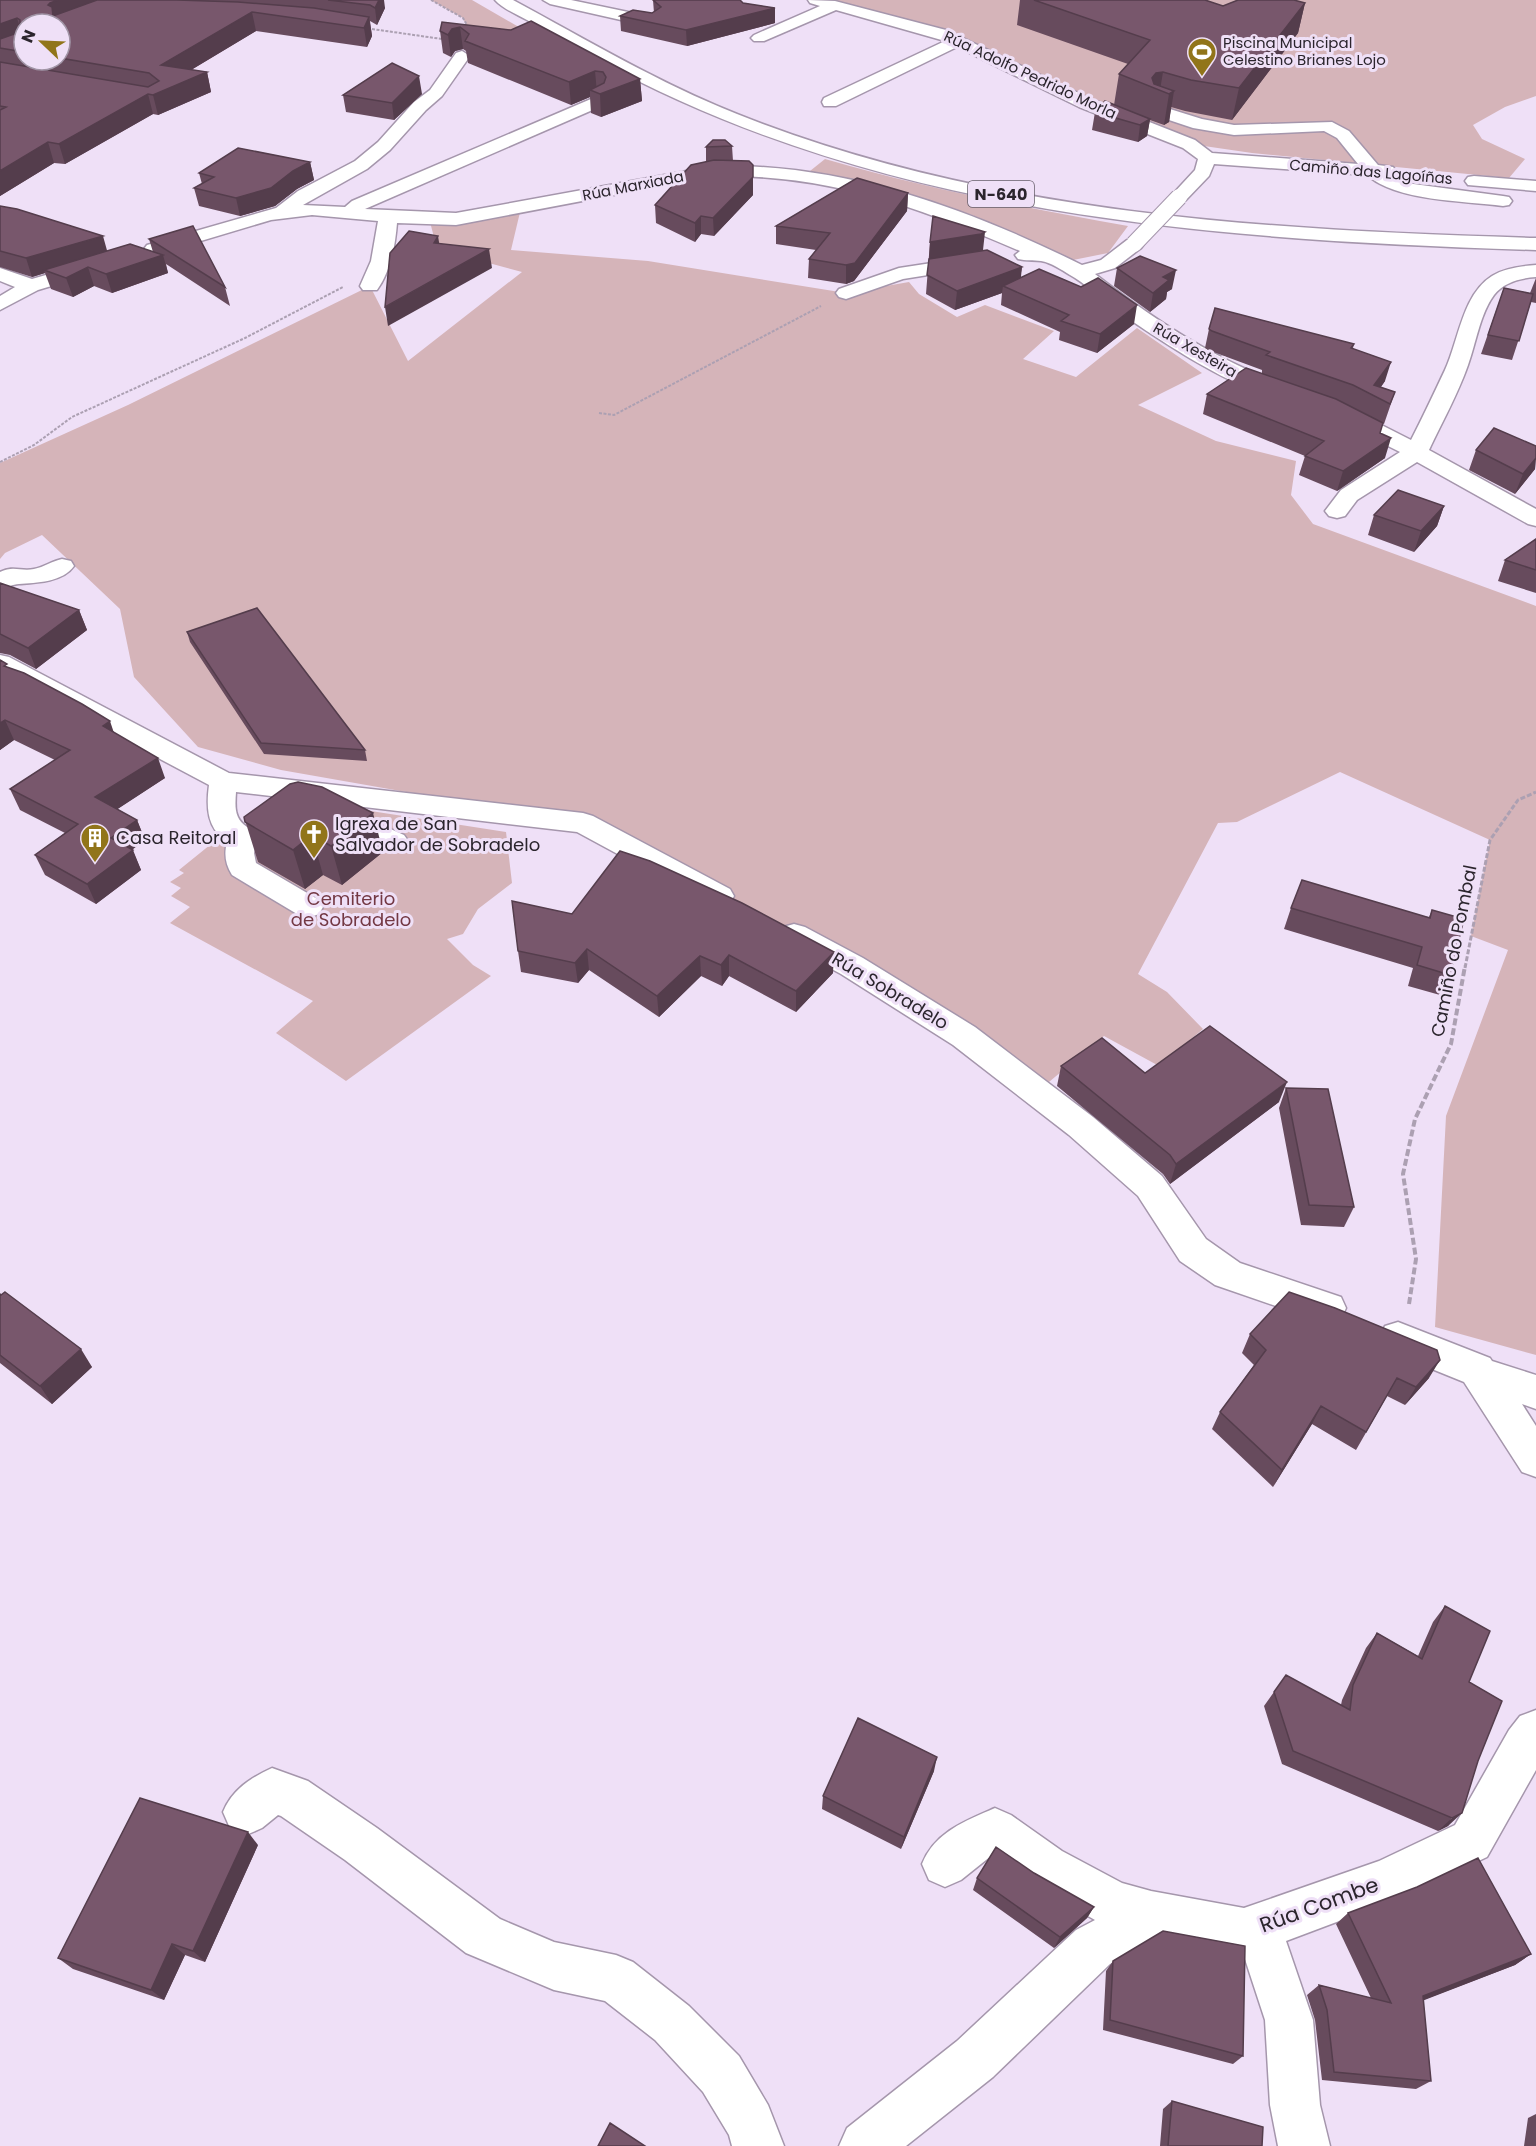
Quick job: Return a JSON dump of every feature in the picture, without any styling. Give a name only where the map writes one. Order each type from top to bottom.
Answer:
[{"type":"main road","name":"N-640","points":[[502,0],[682,98],[790,139],[939,182],[1079,210],[1214,227],[1355,238],[1536,244]]},
{"type":"main road","points":[[550,0],[652,22]]},
{"type":"main road","points":[[765,16],[784,18],[826,5]]},
{"type":"main road","points":[[759,38],[826,5]]},
{"type":"main road","name":"Rúa Adolfo Pedrido Morla","points":[[826,5],[941,33],[1085,103],[1189,144],[1207,158]]},
{"type":"main road","points":[[830,102],[913,60],[957,41]]},
{"type":"main road","points":[[282,214],[304,195],[361,165],[384,146],[420,106],[436,93],[467,49]]},
{"type":"main road","points":[[349,213],[358,205],[598,101]]},
{"type":"main road","points":[[1137,104],[1234,130],[1304,125],[1338,129],[1373,170],[1389,183],[1403,188],[1503,201]]},
{"type":"main road","points":[[1080,272],[1108,264],[1134,244],[1203,172],[1207,158]]},
{"type":"main road","name":"Camiño das Lagoíñas","points":[[1207,158],[1373,170],[1536,186]]},
{"type":"main road","name":"Rúa Marxiada","points":[[133,256],[269,215],[312,209],[456,219],[714,171],[764,170],[805,175],[852,185],[966,220],[1046,255]]},
{"type":"main road","points":[[370,286],[387,242],[388,216]]},
{"type":"main road","name":"Rúa Xesteira","points":[[846,293],[899,274],[1000,258],[1046,255],[1080,272],[1117,301],[1200,356],[1244,378],[1295,397]]},
{"type":"main road","points":[[0,304],[31,286],[111,262]]},
{"type":"main road","points":[[1337,511],[1349,495],[1418,452],[1457,367],[1476,311],[1486,292],[1499,280],[1522,272],[1536,271]]},
{"type":"main road","points":[[0,274],[31,286]]},
{"type":"main road","points":[[1317,405],[1339,412],[1418,452],[1536,519]]},
{"type":"main road","points":[[0,582],[14,575],[26,579],[62,566]]},
{"type":"main road","name":"Rúa Sobradelo","points":[[0,663],[223,782],[582,823],[852,966],[964,1036],[1081,1126],[1150,1186],[1194,1250],[1228,1274],[1360,1321],[1478,1372],[1536,1392]]},
{"type":"main road","points":[[223,782],[221,812],[224,821],[232,831],[243,838],[261,833],[283,817],[295,812],[309,811],[335,814],[394,842]]},
{"type":"main road","points":[[243,838],[239,853],[242,868],[308,907]]},
{"type":"main road","points":[[1478,1372],[1536,1459]]},
{"type":"main road","name":"Rúa Combe","points":[[945,1864],[973,1841],[994,1831],[1046,1867],[1114,1904],[1151,1915],[1244,1932],[1386,1881],[1471,1841],[1525,1746],[1536,1732]]},
{"type":"main road","points":[[246,1812],[272,1791],[292,1797],[361,1844],[483,1936],[554,1966],[616,1978],[672,2023],[721,2074],[750,2123],[758,2146]]},
{"type":"main road","points":[[865,2146],[975,2059],[1093,1947],[1151,1915]]},
{"type":"main road","points":[[1257,1927],[1289,2020],[1295,2104],[1304,2146]]},
{"type":"path","points":[[372,29],[420,37],[467,49],[469,28],[464,18],[431,0]]},
{"type":"path","points":[[0,462],[34,445],[72,417],[244,338],[355,281],[382,257]]},
{"type":"path","points":[[599,413],[615,415],[846,293]]},
{"type":"path","name":"Camiño do Pombal","points":[[1403,1340],[1416,1259],[1403,1174],[1415,1119],[1451,1044],[1483,867],[1490,840],[1518,800],[1536,792]]},
{"type":"green space","points":[[431,0],[472,0],[605,77],[473,42],[463,18]]},
{"type":"green space","points":[[815,0],[1536,0],[1536,96],[1505,107],[1473,125],[1482,139],[1525,159],[1509,178],[1252,153],[1204,146],[1054,92],[934,36]]},
{"type":"green space","points":[[825,159],[976,197],[1128,226],[1108,253],[1073,260],[972,215],[805,175]]},
{"type":"green space","points":[[521,208],[511,250],[648,261],[846,293],[909,282],[919,294],[957,317],[985,305],[1054,331],[1023,359],[1076,377],[1137,328],[1202,373],[1138,405],[1216,441],[1296,461],[1291,495],[1313,524],[1536,606],[1536,1355],[1435,1327],[1446,1116],[1508,950],[1471,936],[1490,840],[1340,772],[1237,822],[1218,823],[1138,974],[1167,992],[1203,1029],[1159,1066],[1104,1036],[1037,1092],[933,1016],[583,823],[281,770],[198,747],[134,677],[120,609],[42,535],[5,553],[0,559],[0,463],[128,405],[370,286],[408,361],[522,272],[437,249],[429,218]]},
{"type":"green space","name":"Cemiterio de Sobradelo","points":[[263,809],[358,809],[506,832],[512,883],[478,909],[463,934],[447,939],[473,965],[491,976],[346,1081],[276,1033],[313,1001],[170,923],[190,907],[171,896],[181,888],[170,882],[184,873],[179,870],[226,832],[243,826]]},
{"type":"building","points":[[0,0],[58,0],[48,5],[52,7],[53,12],[12,12],[12,20],[0,24]]},
{"type":"building","points":[[97,0],[177,0],[314,8],[369,17],[364,28],[252,12],[161,65],[207,72],[153,95],[148,94],[59,144],[48,142],[0,171],[0,110],[6,107],[0,106],[0,62],[12,64],[12,72],[59,72],[148,87],[159,81],[149,73],[72,60],[72,12],[64,12]]},
{"type":"building","points":[[328,0],[379,0],[375,8],[370,5]]},
{"type":"building","points":[[653,0],[740,0],[743,3],[775,8],[686,30],[620,16],[633,10],[652,13],[661,7]]},
{"type":"building","points":[[1034,0],[1205,0],[1223,6],[1238,0],[1294,0],[1305,3],[1239,88],[1191,80],[1163,72],[1156,73],[1152,78],[1154,84],[1174,91],[1169,94],[1119,74],[1150,40]]},
{"type":"building","points":[[531,21],[640,79],[600,94],[590,90],[604,83],[606,77],[603,72],[595,71],[569,82],[465,41],[469,34],[460,27],[452,29],[448,35],[440,31],[442,22],[511,30]]},
{"type":"building","points":[[12,35],[12,50],[0,48],[0,39]]},
{"type":"building","points":[[392,63],[419,76],[392,103],[343,95]]},
{"type":"building","points":[[1105,101],[1150,119],[1140,125],[1095,112]]},
{"type":"building","points":[[713,140],[725,140],[732,146],[706,147]]},
{"type":"building","points":[[238,148],[310,162],[293,171],[271,188],[236,198],[194,188],[214,177],[199,173]]},
{"type":"building","points":[[714,160],[749,161],[753,165],[753,177],[713,218],[701,216],[695,223],[655,205],[691,165]]},
{"type":"building","points":[[857,178],[908,193],[855,263],[846,265],[809,259],[830,233],[776,226]]},
{"type":"building","points":[[0,206],[17,209],[103,236],[26,258],[0,251]]},
{"type":"building","points":[[933,216],[985,232],[930,242]]},
{"type":"building","points":[[193,226],[225,287],[149,239]]},
{"type":"building","points":[[409,231],[438,236],[434,243],[489,249],[385,307],[390,253]]},
{"type":"building","points":[[130,244],[163,255],[106,274],[88,267],[66,278],[44,270]]},
{"type":"building","points":[[987,250],[1022,267],[957,291],[927,275],[929,259]]},
{"type":"building","points":[[1140,256],[1176,270],[1163,277],[1169,280],[1153,293],[1117,268]]},
{"type":"building","points":[[1039,269],[1081,287],[1098,278],[1137,305],[1100,334],[1061,321],[1069,315],[1003,286]]},
{"type":"building","points":[[1504,288],[1533,294],[1519,341],[1488,335]]},
{"type":"building","points":[[1215,308],[1354,344],[1351,348],[1391,362],[1374,385],[1395,392],[1390,404],[1353,385],[1266,355],[1270,352],[1212,331],[1209,329]]},
{"type":"building","points":[[1246,368],[1336,399],[1383,423],[1380,433],[1391,438],[1343,471],[1305,456],[1324,441],[1207,394]]},
{"type":"building","points":[[1494,428],[1536,446],[1536,458],[1523,474],[1476,450]]},
{"type":"building","points":[[1398,490],[1444,506],[1421,531],[1374,515]]},
{"type":"building","points":[[1536,539],[1536,570],[1505,560]]},
{"type":"building","points":[[0,583],[79,610],[28,648],[0,634]]},
{"type":"building","points":[[257,608],[365,750],[261,743],[187,632]]},
{"type":"building","points":[[0,660],[7,664],[4,666],[24,673],[110,721],[103,726],[158,758],[95,797],[137,820],[111,838],[133,850],[87,884],[35,855],[78,824],[10,789],[70,750],[5,720],[0,723]]},
{"type":"building","points":[[298,782],[322,787],[373,813],[331,846],[312,835],[293,850],[245,822],[244,817],[290,784]]},
{"type":"building","points":[[620,851],[650,861],[742,903],[834,952],[796,991],[729,955],[721,965],[700,956],[657,996],[587,949],[575,963],[518,951],[512,901],[572,914]]},
{"type":"building","points":[[1302,880],[1430,918],[1432,910],[1464,919],[1450,975],[1417,965],[1422,947],[1291,908]]},
{"type":"building","points":[[1210,1026],[1287,1082],[1176,1164],[1170,1155],[1061,1066],[1102,1038],[1145,1073]]},
{"type":"building","points":[[1286,1088],[1328,1089],[1354,1207],[1309,1205]]},
{"type":"building","points":[[5,1292],[81,1349],[40,1386],[0,1355],[0,1294]]},
{"type":"building","points":[[1289,1292],[1335,1308],[1437,1350],[1440,1360],[1416,1387],[1397,1378],[1366,1432],[1321,1406],[1282,1470],[1220,1412],[1266,1350],[1250,1334]]},
{"type":"building","points":[[1445,1606],[1490,1631],[1469,1682],[1502,1701],[1478,1761],[1462,1813],[1452,1818],[1293,1751],[1274,1692],[1286,1675],[1350,1710],[1353,1685],[1377,1633],[1422,1659]]},
{"type":"building","points":[[858,1718],[937,1757],[904,1837],[823,1796]]},
{"type":"building","points":[[140,1798],[248,1832],[193,1951],[172,1944],[151,1990],[58,1958]]},
{"type":"building","points":[[996,1847],[1034,1873],[1094,1907],[1060,1937],[977,1878]]},
{"type":"building","points":[[1478,1858],[1531,1954],[1423,1996],[1431,2081],[1334,2072],[1327,2010],[1319,1985],[1391,2003],[1348,1913],[1417,1887]]},
{"type":"building","points":[[1163,1931],[1245,1946],[1243,2056],[1110,2020],[1113,1961]]},
{"type":"building","points":[[1172,2101],[1263,2127],[1262,2146],[1168,2146]]},
{"type":"building","points":[[610,2123],[645,2146],[598,2146]]},
{"type":"place","name":"Piscina Municipal Celestino Brianes Lojo","points":[[1202,78]]},
{"type":"place","name":"Igrexa de San Salvador de Sobradelo","points":[[314,860]]},
{"type":"place","name":"Casa Reitoral","points":[[95,864]]}]
